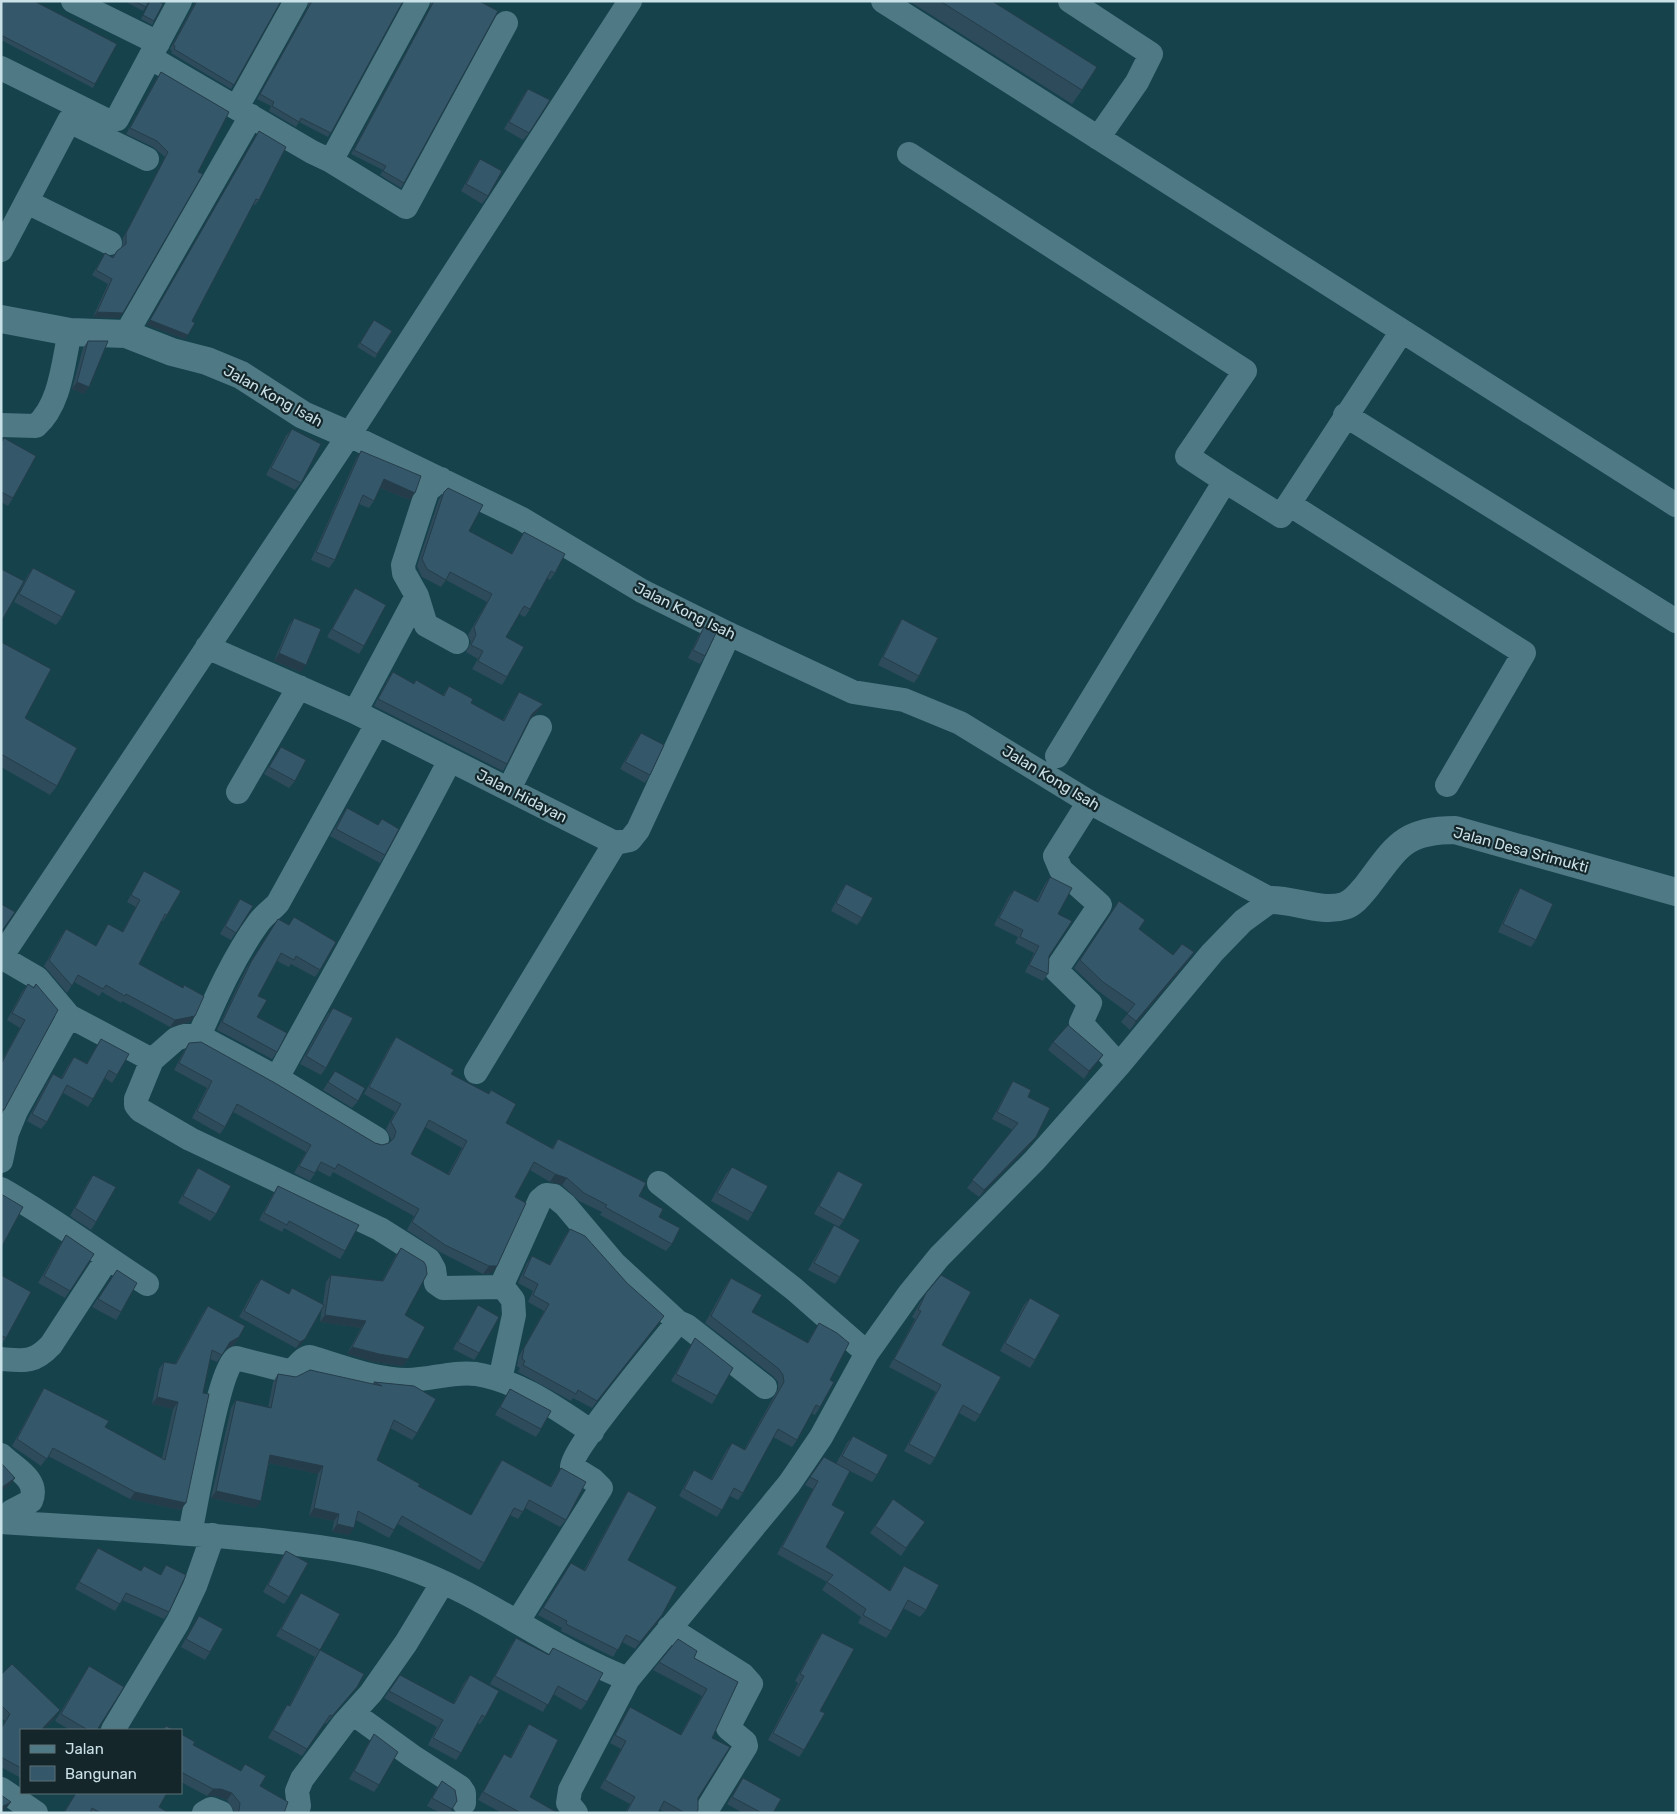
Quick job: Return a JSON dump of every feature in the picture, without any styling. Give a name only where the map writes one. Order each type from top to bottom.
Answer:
[{"type":"street","points":[[73,1],[154,51],[244,112],[331,161],[406,207],[506,23]]},
{"type":"street","points":[[1,68],[106,120],[113,120],[120,116],[180,1]]},
{"type":"street","points":[[126,334],[244,112],[296,1]]},
{"type":"street","points":[[331,161],[418,1]]},
{"type":"street","points":[[152,1060],[69,1016],[37,978],[1,957],[349,435],[630,1]]},
{"type":"street","points":[[883,1],[1676,505]]},
{"type":"street","points":[[1070,1],[1151,54],[1137,82],[1098,138]]},
{"type":"street","points":[[1,250],[69,121],[147,159]]},
{"type":"street","points":[[909,154],[1246,371],[1187,456],[1281,516],[1402,331]]},
{"type":"street","points":[[26,202],[110,243]]},
{"type":"street","name":"Jalan Kong Isah","points":[[1,320],[18,321],[70,332],[126,334],[172,352],[207,362],[241,375],[303,415],[349,435],[522,519],[642,591],[729,634],[853,692],[904,700],[960,723],[1089,802],[1272,900],[1286,900],[1336,908],[1346,906],[1361,894]]},
{"type":"street","points":[[1,425],[36,426],[44,417],[57,390],[70,332]]},
{"type":"street","points":[[1345,416],[1676,621]]},
{"type":"street","points":[[441,479],[427,490],[403,565],[404,573],[417,596],[426,624],[457,642]]},
{"type":"street","points":[[1057,756],[1224,481]]},
{"type":"street","points":[[1289,504],[1524,653],[1447,785]]},
{"type":"street","points":[[355,712],[417,596]]},
{"type":"street","points":[[476,1072],[615,843],[630,840],[638,830],[729,634]]},
{"type":"street","name":"Jalan Hidayan","points":[[207,647],[355,712],[615,843]]},
{"type":"street","points":[[238,792],[298,687]]},
{"type":"street","points":[[199,1036],[219,991],[246,943],[260,921],[278,903],[377,724]]},
{"type":"street","points":[[509,789],[540,728]]},
{"type":"street","points":[[277,1078],[353,939],[390,877],[450,760]]},
{"type":"street","points":[[1089,802],[1055,856],[1061,870],[1100,905],[1056,970],[1090,1003],[1081,1023],[1119,1065]]},
{"type":"street","name":"Jalan Desa Srimukti","points":[[1361,894],[1403,841],[1418,833],[1432,830],[1455,830],[1676,892]]},
{"type":"street","points":[[576,1813],[568,1803],[570,1790],[628,1679],[646,1659],[668,1628],[789,1484],[821,1437],[867,1353],[909,1294],[939,1257],[1035,1160],[1119,1065],[1212,953],[1243,920],[1272,900]]},
{"type":"street","points":[[1,1161],[7,1133],[16,1112],[69,1016]]},
{"type":"street","points":[[377,1139],[277,1078],[199,1036],[184,1036],[176,1039],[152,1060],[136,1099],[136,1104],[140,1110],[190,1139],[391,1235],[432,1264],[436,1283],[442,1288],[503,1288]]},
{"type":"street","points":[[658,1182],[794,1289],[867,1353]]},
{"type":"street","points":[[1,1189],[72,1232],[107,1259],[147,1284]]},
{"type":"street","points":[[500,1380],[514,1315],[513,1300],[503,1288],[504,1280],[540,1200],[542,1197],[550,1194],[565,1205],[614,1263],[678,1322],[687,1326],[765,1387]]},
{"type":"street","points":[[1,1359],[26,1360],[41,1355],[56,1337],[107,1259]]},
{"type":"street","points":[[518,1621],[600,1491],[598,1484],[572,1467],[572,1461],[592,1432],[678,1322]]},
{"type":"street","points":[[114,1729],[178,1622],[195,1586],[202,1534],[210,1431],[228,1366],[236,1358],[288,1371],[294,1369],[305,1358],[310,1357],[363,1373],[406,1380],[467,1374],[500,1380],[553,1406],[592,1432]]},
{"type":"street","points":[[1,1454],[30,1480],[33,1490],[31,1501],[12,1511],[1,1522]]},
{"type":"street","points":[[1,1522],[202,1534],[359,1554],[406,1567],[443,1582],[518,1621],[602,1669],[628,1679]]},
{"type":"street","points":[[296,1813],[298,1806],[297,1791],[302,1779],[344,1723],[354,1714],[406,1643],[443,1582]]},
{"type":"street","points":[[668,1628],[743,1675],[751,1684],[728,1728],[745,1742],[746,1746],[705,1813]]},
{"type":"street","points":[[354,1714],[412,1756],[457,1785],[463,1790],[464,1803]]},
{"type":"street","points":[[13,1793],[36,1813]]},
{"type":"street","points":[[204,1813],[213,1808],[221,1813]]},
{"type":"building","points":[[1,1],[34,1],[117,44],[95,84],[1,35]]},
{"type":"building","points":[[134,1],[149,1],[146,7]]},
{"type":"building","points":[[150,1],[158,1],[163,4],[154,21],[143,15]]},
{"type":"building","points":[[197,1],[281,1],[234,85],[174,49],[175,46],[173,45]]},
{"type":"building","points":[[311,1],[403,1],[331,133],[301,118],[299,122],[272,106],[274,102],[260,94]]},
{"type":"building","points":[[434,1],[479,1],[498,11],[404,183],[383,171],[386,166],[354,150]]},
{"type":"building","points":[[940,1],[992,1],[1097,67],[1082,90]]},
{"type":"building","points":[[161,72],[229,112],[198,172],[203,174],[123,313],[97,312],[112,279],[96,270],[105,253],[113,258],[117,251],[126,244],[126,233],[168,152],[157,141],[130,128]]},
{"type":"building","points":[[528,89],[550,100],[529,133],[509,122]]},
{"type":"building","points":[[259,131],[286,147],[259,200],[256,199],[192,321],[195,323],[188,335],[150,320]]},
{"type":"building","points":[[480,159],[502,171],[488,196],[466,184]]},
{"type":"building","points":[[374,320],[392,331],[377,354],[360,343]]},
{"type":"building","points":[[88,341],[108,341],[89,387],[77,382]]},
{"type":"building","points":[[292,429],[321,444],[301,483],[271,468]]},
{"type":"building","points":[[4,438],[36,456],[13,498],[1,492],[1,443]]},
{"type":"building","points":[[361,451],[421,476],[415,493],[384,479],[374,501],[363,495],[335,560],[316,552]]},
{"type":"building","points":[[448,488],[483,505],[469,531],[512,554],[524,532],[565,554],[555,573],[551,571],[530,609],[524,606],[506,637],[524,647],[507,677],[478,661],[483,651],[471,645],[476,635],[474,627],[492,594],[450,572],[446,580],[427,569],[422,559],[444,492]]},
{"type":"building","points":[[33,568],[76,591],[62,617],[19,594]]},
{"type":"building","points":[[1,569],[24,581],[1,622]]},
{"type":"building","points":[[355,588],[386,605],[364,646],[332,629]]},
{"type":"building","points":[[294,618],[321,629],[306,665],[279,653]]},
{"type":"building","points":[[902,619],[938,638],[919,676],[883,657]]},
{"type":"building","points":[[704,627],[716,633],[705,656],[693,650]]},
{"type":"building","points":[[1,642],[51,669],[25,718],[77,748],[57,786],[1,754]]},
{"type":"building","points":[[393,672],[414,684],[416,680],[444,696],[449,686],[473,699],[471,703],[504,721],[519,692],[543,704],[532,714],[507,764],[378,699]]},
{"type":"building","points":[[641,733],[664,745],[650,775],[625,762]]},
{"type":"building","points":[[281,747],[306,760],[295,781],[269,767]]},
{"type":"building","points":[[347,808],[378,825],[382,819],[399,829],[385,855],[336,829]]},
{"type":"building","points":[[144,871],[181,891],[167,915],[165,914],[139,964],[183,988],[184,985],[204,996],[195,1016],[175,1020],[126,994],[125,996],[106,985],[103,989],[78,975],[72,986],[49,960],[66,929],[96,946],[108,924],[123,932],[140,900],[131,895]]},
{"type":"building","points":[[1050,877],[1072,888],[1058,914],[1072,921],[1049,956],[1048,974],[1029,965],[1039,946],[1020,937],[1023,930],[999,918],[1014,890],[1038,902]]},
{"type":"building","points":[[846,884],[873,898],[862,918],[836,903]]},
{"type":"building","points":[[1520,888],[1553,904],[1536,940],[1503,924]]},
{"type":"building","points":[[240,899],[253,906],[236,933],[225,926]]},
{"type":"building","points":[[1119,901],[1145,920],[1139,929],[1173,955],[1182,944],[1194,952],[1136,1021],[1127,1014],[1135,1004],[1103,982],[1080,960]]},
{"type":"building","points":[[1,904],[15,912],[1,932]]},
{"type":"building","points":[[294,917],[336,942],[320,970],[296,956],[294,960],[281,953],[258,996],[267,1000],[257,1017],[287,1033],[277,1052],[222,1022],[251,962],[278,919],[289,925]]},
{"type":"building","points":[[28,984],[34,988],[36,984],[58,1010],[4,1110],[1,1109],[1,1064],[25,1020],[12,1013]]},
{"type":"building","points":[[333,1008],[353,1018],[326,1068],[306,1056]]},
{"type":"building","points":[[1068,1025],[1103,1055],[1089,1071],[1053,1042]]},
{"type":"building","points":[[396,1037],[454,1070],[451,1074],[489,1094],[491,1090],[516,1104],[506,1123],[553,1149],[558,1139],[646,1183],[639,1196],[663,1209],[659,1217],[680,1228],[672,1244],[605,1207],[607,1205],[584,1193],[567,1178],[555,1174],[534,1162],[515,1197],[526,1203],[497,1266],[489,1266],[445,1245],[412,1222],[419,1209],[338,1164],[335,1169],[321,1162],[315,1173],[299,1166],[311,1145],[237,1104],[225,1127],[197,1111],[212,1081],[179,1063],[189,1043],[201,1042],[275,1083],[375,1143],[382,1145],[389,1143],[394,1138],[396,1131],[391,1122],[401,1104],[369,1087]],"holes":[[[429,1120],[467,1141],[449,1175],[411,1154]]]},
{"type":"building","points":[[101,1039],[129,1054],[117,1075],[109,1070],[93,1099],[67,1085],[47,1122],[32,1114],[53,1074],[62,1079],[74,1057],[87,1064]]},
{"type":"building","points":[[335,1071],[365,1088],[358,1101],[328,1082]]},
{"type":"building","points":[[1013,1081],[1031,1090],[1028,1097],[1050,1108],[1036,1137],[984,1190],[972,1180],[1018,1123],[997,1112]]},
{"type":"building","points":[[732,1167],[768,1186],[753,1213],[717,1193]]},
{"type":"building","points":[[198,1168],[231,1186],[216,1214],[183,1196]]},
{"type":"building","points":[[838,1171],[863,1184],[844,1220],[819,1206]]},
{"type":"building","points":[[93,1175],[116,1187],[96,1222],[75,1208]]},
{"type":"building","points":[[278,1186],[359,1225],[345,1251],[289,1221],[287,1225],[264,1213]]},
{"type":"building","points":[[1,1194],[23,1207],[1,1248]]},
{"type":"building","points":[[834,1225],[860,1240],[840,1277],[814,1263]]},
{"type":"building","points":[[570,1229],[585,1236],[627,1283],[664,1316],[597,1401],[578,1390],[576,1394],[523,1365],[525,1361],[522,1359],[524,1348],[549,1304],[533,1295],[538,1284],[523,1276],[532,1256],[550,1265]]},
{"type":"building","points":[[66,1235],[94,1254],[70,1291],[44,1276]]},
{"type":"building","points":[[401,1248],[424,1262],[427,1274],[405,1315],[425,1327],[408,1359],[352,1347],[366,1321],[325,1315],[331,1275],[383,1281]]},
{"type":"building","points":[[117,1270],[137,1283],[121,1312],[98,1299]]},
{"type":"building","points":[[1,1275],[31,1292],[6,1338],[1,1335]]},
{"type":"building","points":[[941,1275],[971,1292],[942,1345],[1001,1377],[980,1415],[963,1405],[935,1458],[909,1444],[941,1385],[894,1359],[921,1311],[918,1310],[926,1293]]},
{"type":"building","points":[[731,1278],[762,1295],[752,1312],[808,1343],[819,1323],[837,1333],[849,1343],[830,1380],[834,1382],[820,1407],[816,1405],[797,1440],[778,1429],[743,1493],[734,1488],[722,1510],[684,1489],[694,1470],[712,1480],[732,1443],[745,1450],[784,1382],[783,1375],[779,1369],[711,1316]]},
{"type":"building","points":[[261,1279],[289,1294],[292,1288],[324,1305],[305,1339],[300,1342],[244,1311]]},
{"type":"building","points":[[1030,1298],[1060,1315],[1035,1360],[1005,1343]]},
{"type":"building","points":[[478,1305],[499,1317],[479,1353],[458,1342]]},
{"type":"building","points":[[208,1306],[245,1326],[239,1337],[230,1342],[222,1355],[212,1350],[203,1393],[209,1394],[186,1503],[135,1492],[53,1448],[47,1459],[17,1439],[44,1388],[109,1421],[105,1427],[165,1460],[178,1402],[157,1397],[164,1362],[176,1364]]},
{"type":"building","points":[[695,1338],[733,1368],[717,1396],[676,1374]]},
{"type":"building","points":[[310,1370],[382,1386],[374,1382],[414,1386],[436,1399],[417,1433],[394,1420],[377,1460],[420,1484],[418,1486],[471,1515],[502,1460],[551,1487],[561,1468],[586,1482],[566,1520],[529,1500],[523,1512],[514,1508],[484,1563],[402,1516],[394,1530],[358,1511],[354,1528],[337,1524],[339,1514],[314,1508],[323,1466],[270,1455],[261,1501],[216,1491],[236,1400],[271,1408],[278,1374],[296,1377]]},
{"type":"building","points":[[510,1389],[551,1411],[541,1429],[500,1407]]},
{"type":"building","points":[[853,1436],[888,1455],[877,1475],[842,1456]]},
{"type":"building","points":[[824,1457],[850,1471],[832,1505],[845,1512],[826,1547],[890,1591],[904,1566],[939,1585],[926,1610],[908,1600],[891,1631],[863,1615],[866,1609],[827,1582],[833,1575],[782,1547],[818,1481],[810,1477]]},
{"type":"building","points":[[1,1463],[15,1478],[1,1488]]},
{"type":"building","points":[[628,1491],[657,1507],[628,1560],[677,1587],[662,1615],[640,1642],[626,1635],[618,1650],[566,1624],[567,1621],[543,1608],[571,1563],[585,1571]]},
{"type":"building","points":[[893,1499],[925,1522],[906,1548],[875,1526]]},
{"type":"building","points":[[98,1548],[141,1571],[144,1566],[161,1575],[166,1565],[186,1575],[169,1612],[126,1593],[120,1604],[79,1582]]},
{"type":"building","points":[[286,1551],[308,1563],[289,1597],[268,1585]]},
{"type":"building","points":[[301,1593],[340,1614],[320,1650],[281,1629]]},
{"type":"building","points":[[199,1616],[223,1629],[210,1652],[186,1639]]},
{"type":"building","points":[[822,1633],[854,1649],[820,1711],[825,1713],[804,1750],[773,1733],[804,1676],[800,1674]]},
{"type":"building","points":[[516,1638],[549,1655],[553,1648],[603,1673],[587,1702],[558,1686],[548,1705],[495,1676]]},
{"type":"building","points":[[678,1639],[697,1651],[694,1658],[738,1682],[712,1738],[730,1747],[698,1798],[698,1810],[696,1813],[685,1813],[664,1801],[658,1813],[626,1813],[635,1797],[605,1780],[626,1741],[615,1735],[630,1707],[681,1735],[707,1689],[659,1662]]},
{"type":"building","points":[[320,1650],[364,1674],[357,1687],[332,1716],[330,1715],[307,1749],[273,1730],[287,1705],[290,1706]]},
{"type":"building","points":[[12,1664],[60,1710],[42,1729],[20,1729],[20,1767],[1,1757],[1,1729],[10,1714],[1,1705],[1,1675]]},
{"type":"building","points":[[89,1666],[124,1687],[98,1729],[86,1729],[61,1714]]},
{"type":"building","points":[[400,1675],[454,1704],[470,1675],[499,1691],[485,1717],[482,1715],[461,1753],[433,1738],[443,1720],[389,1691]]},
{"type":"building","points":[[529,1724],[558,1740],[530,1797],[558,1813],[521,1813],[483,1792],[504,1754],[511,1758]]},
{"type":"building","points":[[374,1734],[398,1752],[379,1785],[354,1771]]},
{"type":"building","points":[[182,1735],[195,1742],[193,1745],[241,1771],[245,1764],[266,1776],[260,1786],[288,1802],[284,1813],[237,1813],[240,1803],[232,1793],[221,1789],[213,1789],[182,1773]]},
{"type":"building","points":[[743,1778],[781,1799],[773,1813],[762,1813],[732,1797]]},
{"type":"building","points":[[442,1781],[455,1790],[457,1801],[452,1809],[432,1798]]},
{"type":"building","points":[[75,1794],[166,1794],[159,1807],[169,1813],[101,1813],[92,1808],[90,1813],[64,1813]]},
{"type":"building","points":[[1,1795],[11,1802],[1,1807]]}]
